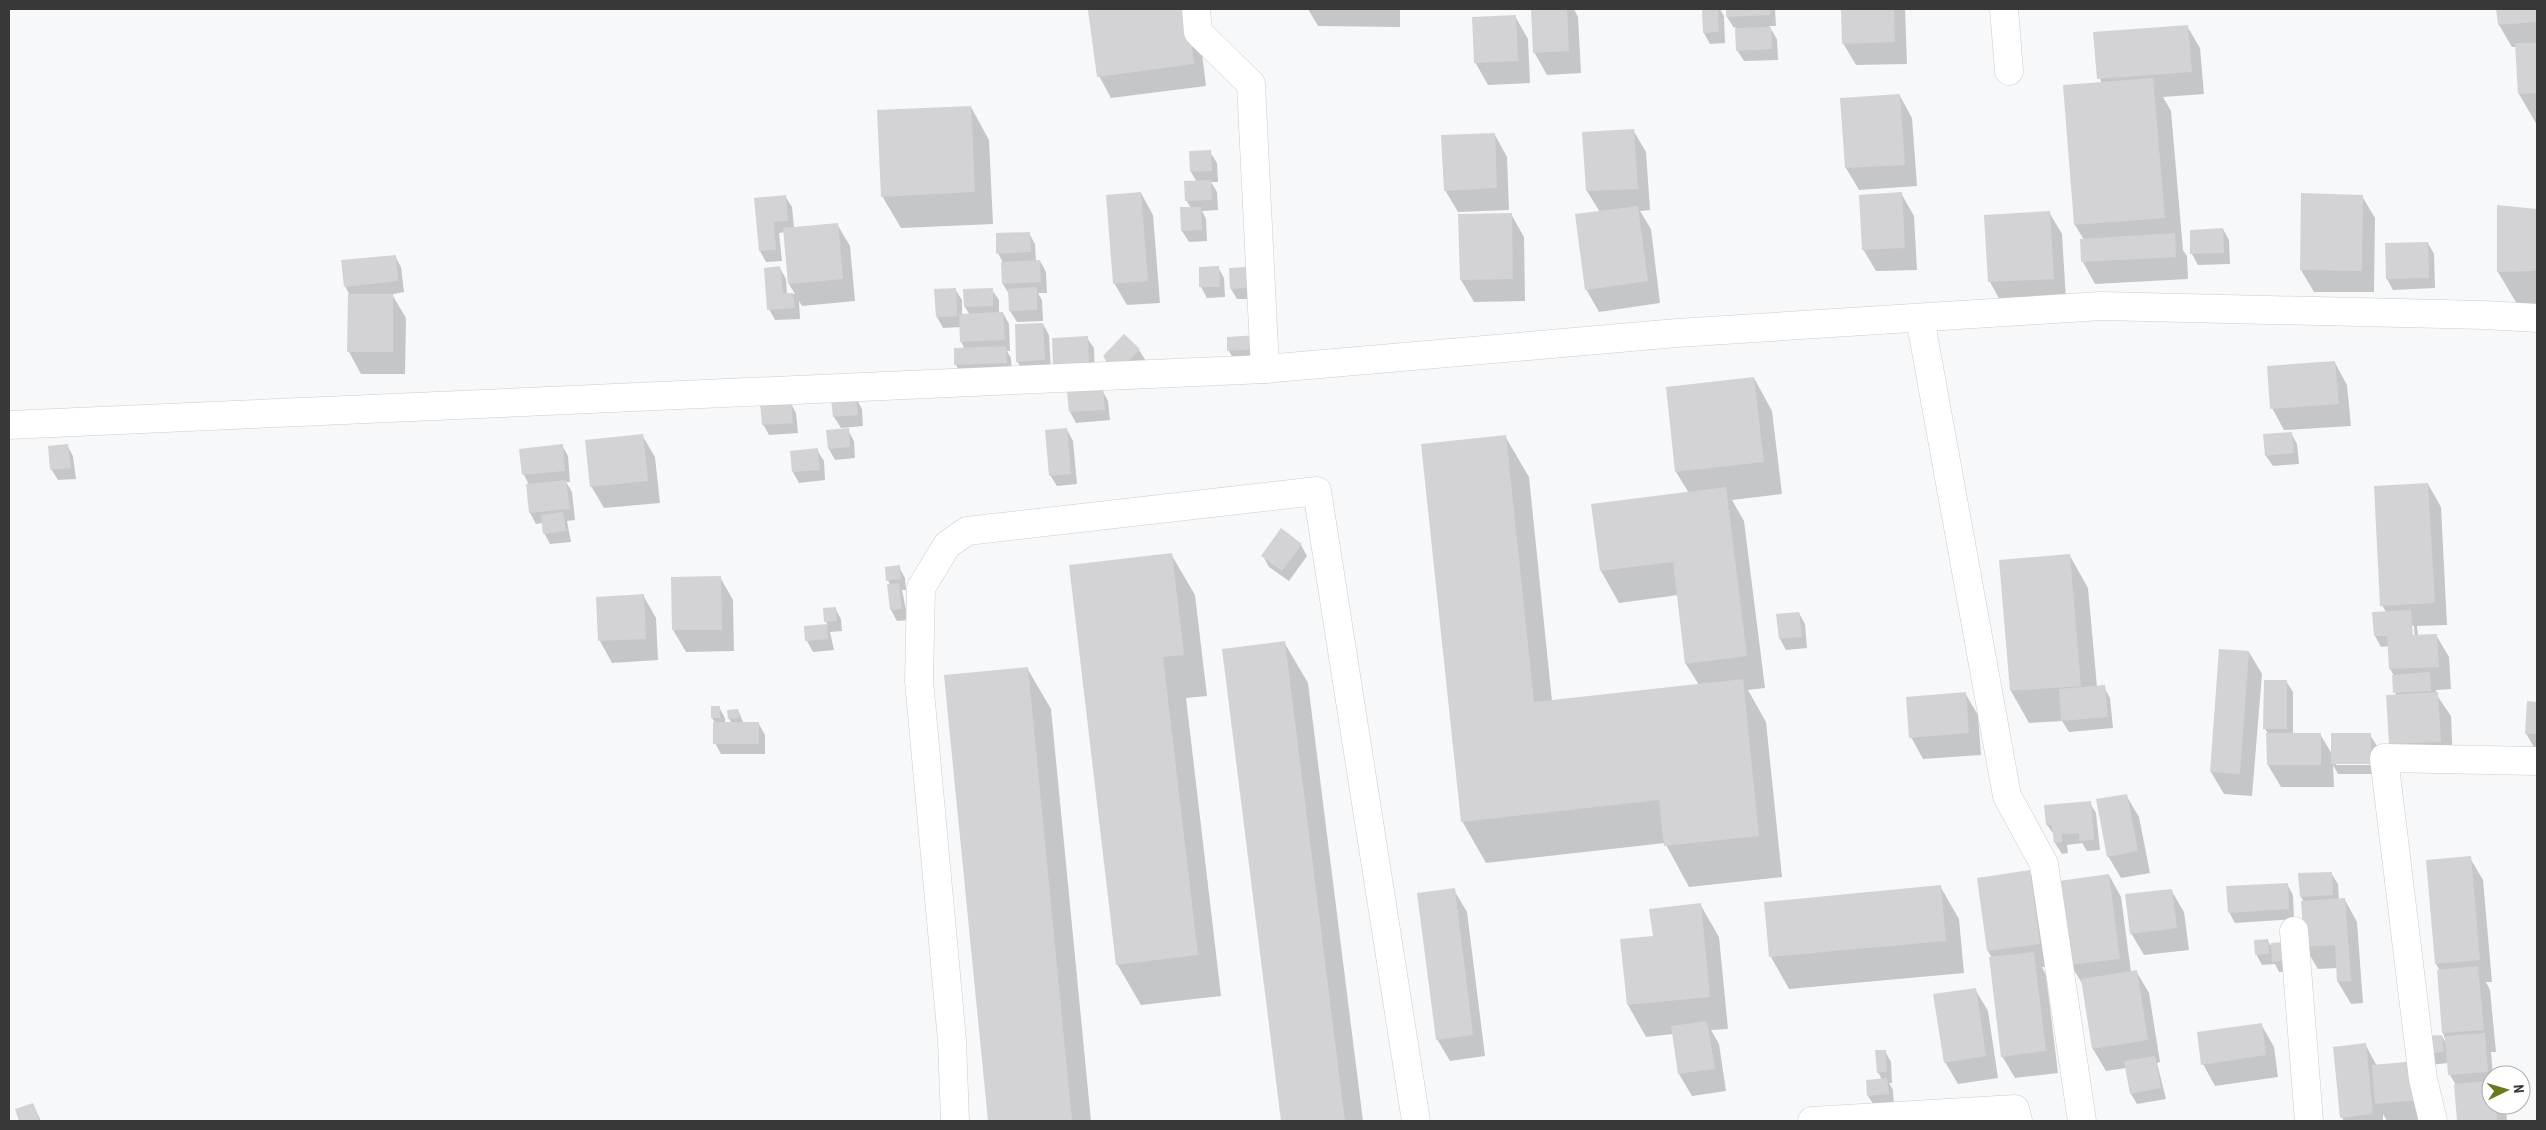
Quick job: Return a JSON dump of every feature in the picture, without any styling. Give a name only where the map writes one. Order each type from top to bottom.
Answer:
[{"type":"street","points":[[1196,9],[1198,32],[1251,84],[1265,369]]},
{"type":"street","points":[[2004,9],[2009,71]]},
{"type":"street","points":[[9,424],[1265,369],[1677,333],[2101,306],[2484,314],[2537,318]]},
{"type":"street","points":[[1920,318],[2006,796],[2044,864],[2082,1121]]},
{"type":"street","points":[[955,1121],[952,1040],[919,681],[921,588],[947,545],[967,531],[1317,491],[1416,1121]]},
{"type":"street","points":[[2433,1121],[2423,1079],[2384,758],[2537,761]]},
{"type":"street","points":[[2294,931],[2309,1121]]},
{"type":"street","points":[[1812,1121],[2015,1109],[2018,1121]]},
{"type":"building","points":[[1187,9],[1194,64],[1097,77],[1088,10]]},
{"type":"building","points":[[1531,9],[1567,9],[1569,51],[1533,53]]},
{"type":"building","points":[[1702,9],[1718,9],[1719,32],[1703,33]]},
{"type":"building","points":[[1726,9],[1770,9],[1770,15],[1726,17]]},
{"type":"building","points":[[1841,9],[1894,9],[1895,42],[1842,44]]},
{"type":"building","points":[[2496,9],[2537,9],[2537,22],[2498,25]]},
{"type":"building","points":[[1516,15],[1518,61],[1474,63],[1472,17]]},
{"type":"building","points":[[2188,25],[2192,72],[2097,79],[2093,32]]},
{"type":"building","points":[[1771,27],[1772,49],[1736,51],[1735,28]]},
{"type":"building","points":[[2515,43],[2537,43],[2537,93],[2518,94]]},
{"type":"building","points":[[2153,78],[2165,218],[2074,225],[2063,85]]},
{"type":"building","points":[[1900,94],[1905,165],[1845,168],[1840,98]]},
{"type":"building","points":[[971,106],[975,192],[881,197],[877,110]]},
{"type":"building","points":[[1634,129],[1638,189],[1586,191],[1582,132]]},
{"type":"building","points":[[1495,133],[1497,188],[1444,191],[1441,135]]},
{"type":"building","points":[[1211,150],[1212,171],[1190,172],[1189,151]]},
{"type":"building","points":[[1211,180],[1212,200],[1185,201],[1184,181]]},
{"type":"building","points":[[1141,192],[1148,281],[1113,284],[1106,195]]},
{"type":"building","points":[[1902,192],[1905,248],[1862,250],[1859,195]]},
{"type":"building","points":[[2301,193],[2363,195],[2362,271],[2300,270]]},
{"type":"building","points":[[786,195],[788,221],[774,222],[776,250],[759,251],[754,198]]},
{"type":"building","points":[[2497,205],[2537,209],[2537,266],[2535,271],[2497,272]]},
{"type":"building","points":[[1638,206],[1648,281],[1585,290],[1575,214]]},
{"type":"building","points":[[1180,207],[1201,207],[1202,230],[1181,231]]},
{"type":"building","points":[[2050,211],[2054,279],[1988,282],[1984,215]]},
{"type":"building","points":[[1512,213],[1513,279],[1460,280],[1458,214]]},
{"type":"building","points":[[838,223],[843,279],[788,284],[783,228]]},
{"type":"building","points":[[2223,228],[2224,253],[2190,254],[2190,230]]},
{"type":"building","points":[[1030,232],[1031,252],[996,254],[996,233]]},
{"type":"building","points":[[2175,233],[2176,257],[2081,262],[2080,239]]},
{"type":"building","points":[[2428,242],[2429,278],[2386,279],[2385,243]]},
{"type":"building","points":[[396,255],[398,281],[344,287],[341,260]]},
{"type":"building","points":[[1040,260],[1041,282],[1002,284],[1001,262]]},
{"type":"building","points":[[780,266],[783,293],[793,293],[795,308],[767,310],[764,268]]},
{"type":"building","points":[[1219,266],[1220,287],[1199,287],[1199,267]]},
{"type":"building","points":[[1248,267],[1249,288],[1230,289],[1229,268]]},
{"type":"building","points":[[1037,287],[1037,310],[1009,311],[1008,289]]},
{"type":"building","points":[[956,288],[957,316],[936,317],[934,289]]},
{"type":"building","points":[[993,288],[993,306],[964,307],[963,289]]},
{"type":"building","points":[[348,294],[393,294],[393,352],[347,352]]},
{"type":"building","points":[[1003,312],[1005,340],[960,342],[959,314]]},
{"type":"building","points":[[1043,323],[1045,360],[1016,362],[1015,324]]},
{"type":"building","points":[[1124,334],[1140,349],[1119,372],[1103,356]]},
{"type":"building","points":[[1259,335],[1260,349],[1227,351],[1227,337]]},
{"type":"building","points":[[1088,336],[1089,366],[1053,368],[1052,338]]},
{"type":"building","points":[[1006,346],[1007,363],[954,365],[954,348]]},
{"type":"building","points":[[2335,361],[2339,404],[2270,409],[2267,366]]},
{"type":"building","points":[[1754,377],[1764,462],[1675,472],[1666,387]]},
{"type":"building","points":[[1103,388],[1105,410],[1069,412],[1067,392]]},
{"type":"building","points":[[856,397],[858,415],[833,417],[831,399]]},
{"type":"building","points":[[791,400],[793,423],[762,425],[760,403]]},
{"type":"building","points":[[849,428],[850,447],[828,449],[826,430]]},
{"type":"building","points":[[1067,428],[1071,474],[1049,476],[1045,430]]},
{"type":"building","points":[[2292,432],[2294,453],[2265,456],[2263,434]]},
{"type":"building","points":[[643,434],[648,481],[590,487],[585,440]]},
{"type":"building","points":[[1506,435],[1534,702],[1743,679],[1759,836],[1664,846],[1659,800],[1461,822],[1421,444]]},
{"type":"building","points":[[68,444],[71,468],[50,470],[48,446]]},
{"type":"building","points":[[563,444],[565,471],[522,475],[519,449]]},
{"type":"building","points":[[818,448],[820,470],[792,472],[790,451]]},
{"type":"building","points":[[566,480],[570,509],[529,513],[526,484]]},
{"type":"building","points":[[2428,483],[2435,603],[2380,606],[2374,486]]},
{"type":"building","points":[[1726,487],[1747,656],[1685,664],[1673,562],[1600,571],[1591,504]]},
{"type":"building","points":[[563,512],[566,531],[543,534],[541,515]]},
{"type":"building","points":[[1281,528],[1302,544],[1282,571],[1261,556]]},
{"type":"building","points":[[1172,553],[1184,655],[1163,657],[1198,955],[1116,965],[1069,565]]},
{"type":"building","points":[[2070,554],[2081,686],[2010,691],[1999,560]]},
{"type":"building","points":[[900,565],[901,579],[886,581],[885,567]]},
{"type":"building","points":[[721,576],[722,630],[672,630],[671,577]]},
{"type":"building","points":[[899,583],[902,609],[890,610],[887,584]]},
{"type":"building","points":[[644,594],[646,639],[598,641],[596,597]]},
{"type":"building","points":[[836,607],[837,621],[824,622],[823,608]]},
{"type":"building","points":[[2411,610],[2413,635],[2437,634],[2439,667],[2389,669],[2387,636],[2374,636],[2372,612]]},
{"type":"building","points":[[1799,612],[1802,637],[1779,639],[1776,614]]},
{"type":"building","points":[[827,624],[828,639],[805,641],[804,626]]},
{"type":"building","points":[[1285,641],[1345,1121],[1281,1121],[1222,649]]},
{"type":"building","points":[[2219,649],[2249,651],[2240,774],[2210,772]]},
{"type":"building","points":[[1028,667],[1072,1121],[988,1121],[944,675]]},
{"type":"building","points":[[2430,672],[2431,691],[2393,693],[2392,675]]},
{"type":"building","points":[[2264,680],[2287,680],[2287,729],[2263,729]]},
{"type":"building","points":[[2105,685],[2108,717],[2061,721],[2059,689]]},
{"type":"building","points":[[1966,692],[1969,733],[1909,738],[1906,697]]},
{"type":"building","points":[[2438,692],[2441,742],[2389,744],[2386,695]]},
{"type":"building","points":[[2527,701],[2537,702],[2537,734],[2525,734]]},
{"type":"building","points":[[711,706],[720,706],[720,718],[711,718]]},
{"type":"building","points":[[738,709],[739,718],[728,719],[727,710]]},
{"type":"building","points":[[713,722],[759,722],[759,744],[713,744]]},
{"type":"building","points":[[2266,733],[2321,733],[2321,765],[2267,765]]},
{"type":"building","points":[[2331,733],[2371,733],[2371,764],[2331,764]]},
{"type":"building","points":[[2127,794],[2138,851],[2107,857],[2096,799]]},
{"type":"building","points":[[2091,801],[2094,840],[2079,841],[2079,833],[2062,834],[2062,842],[2054,843],[2052,825],[2046,825],[2044,805]]},
{"type":"building","points":[[2471,856],[2480,960],[2435,964],[2426,860]]},
{"type":"building","points":[[2030,870],[2040,944],[1987,951],[1977,878]]},
{"type":"building","points":[[2332,872],[2333,895],[2300,897],[2298,873]]},
{"type":"building","points":[[2109,874],[2120,959],[2070,965],[2059,881]]},
{"type":"building","points":[[2288,883],[2289,909],[2228,913],[2226,886]]},
{"type":"building","points":[[1941,885],[1946,941],[1769,957],[1764,902]]},
{"type":"building","points":[[1455,888],[1473,1035],[1436,1040],[1417,893]]},
{"type":"building","points":[[2172,889],[2177,928],[2130,934],[2125,894]]},
{"type":"building","points":[[2345,898],[2351,981],[2337,982],[2335,945],[2304,947],[2301,901]]},
{"type":"building","points":[[1701,903],[1710,997],[1627,1005],[1620,939],[1653,936],[1649,909]]},
{"type":"building","points":[[2268,939],[2269,954],[2255,955],[2254,940]]},
{"type":"building","points":[[2284,942],[2286,960],[2272,962],[2271,943]]},
{"type":"building","points":[[2034,952],[2046,1051],[2001,1057],[1989,957]]},
{"type":"building","points":[[2478,966],[2484,1030],[2442,1033],[2437,970]]},
{"type":"building","points":[[2137,970],[2148,1040],[2092,1049],[2081,979]]},
{"type":"building","points":[[1976,988],[1986,1056],[1944,1063],[1933,994]]},
{"type":"building","points":[[1707,1021],[1715,1069],[1678,1074],[1671,1026]]},
{"type":"building","points":[[2262,1023],[2266,1055],[2201,1065],[2197,1032]]},
{"type":"building","points":[[2485,1033],[2487,1065],[2481,1065],[2481,1073],[2448,1075],[2445,1036]]},
{"type":"building","points":[[2442,1035],[2444,1052],[2422,1054],[2421,1036]]},
{"type":"building","points":[[2366,1043],[2373,1114],[2340,1118],[2333,1047]]},
{"type":"building","points":[[1875,1050],[1886,1050],[1887,1072],[1877,1073]]},
{"type":"building","points":[[2155,1056],[2161,1088],[2130,1094],[2124,1061]]},
{"type":"building","points":[[2417,1061],[2420,1100],[2375,1104],[2372,1065]]},
{"type":"building","points":[[1887,1078],[1889,1094],[1867,1096],[1866,1080]]},
{"type":"building","points":[[2481,1082],[2481,1115],[2496,1115],[2497,1121],[2457,1121],[2454,1084]]},
{"type":"building","points":[[33,1103],[39,1120],[19,1121],[15,1109]]}]
